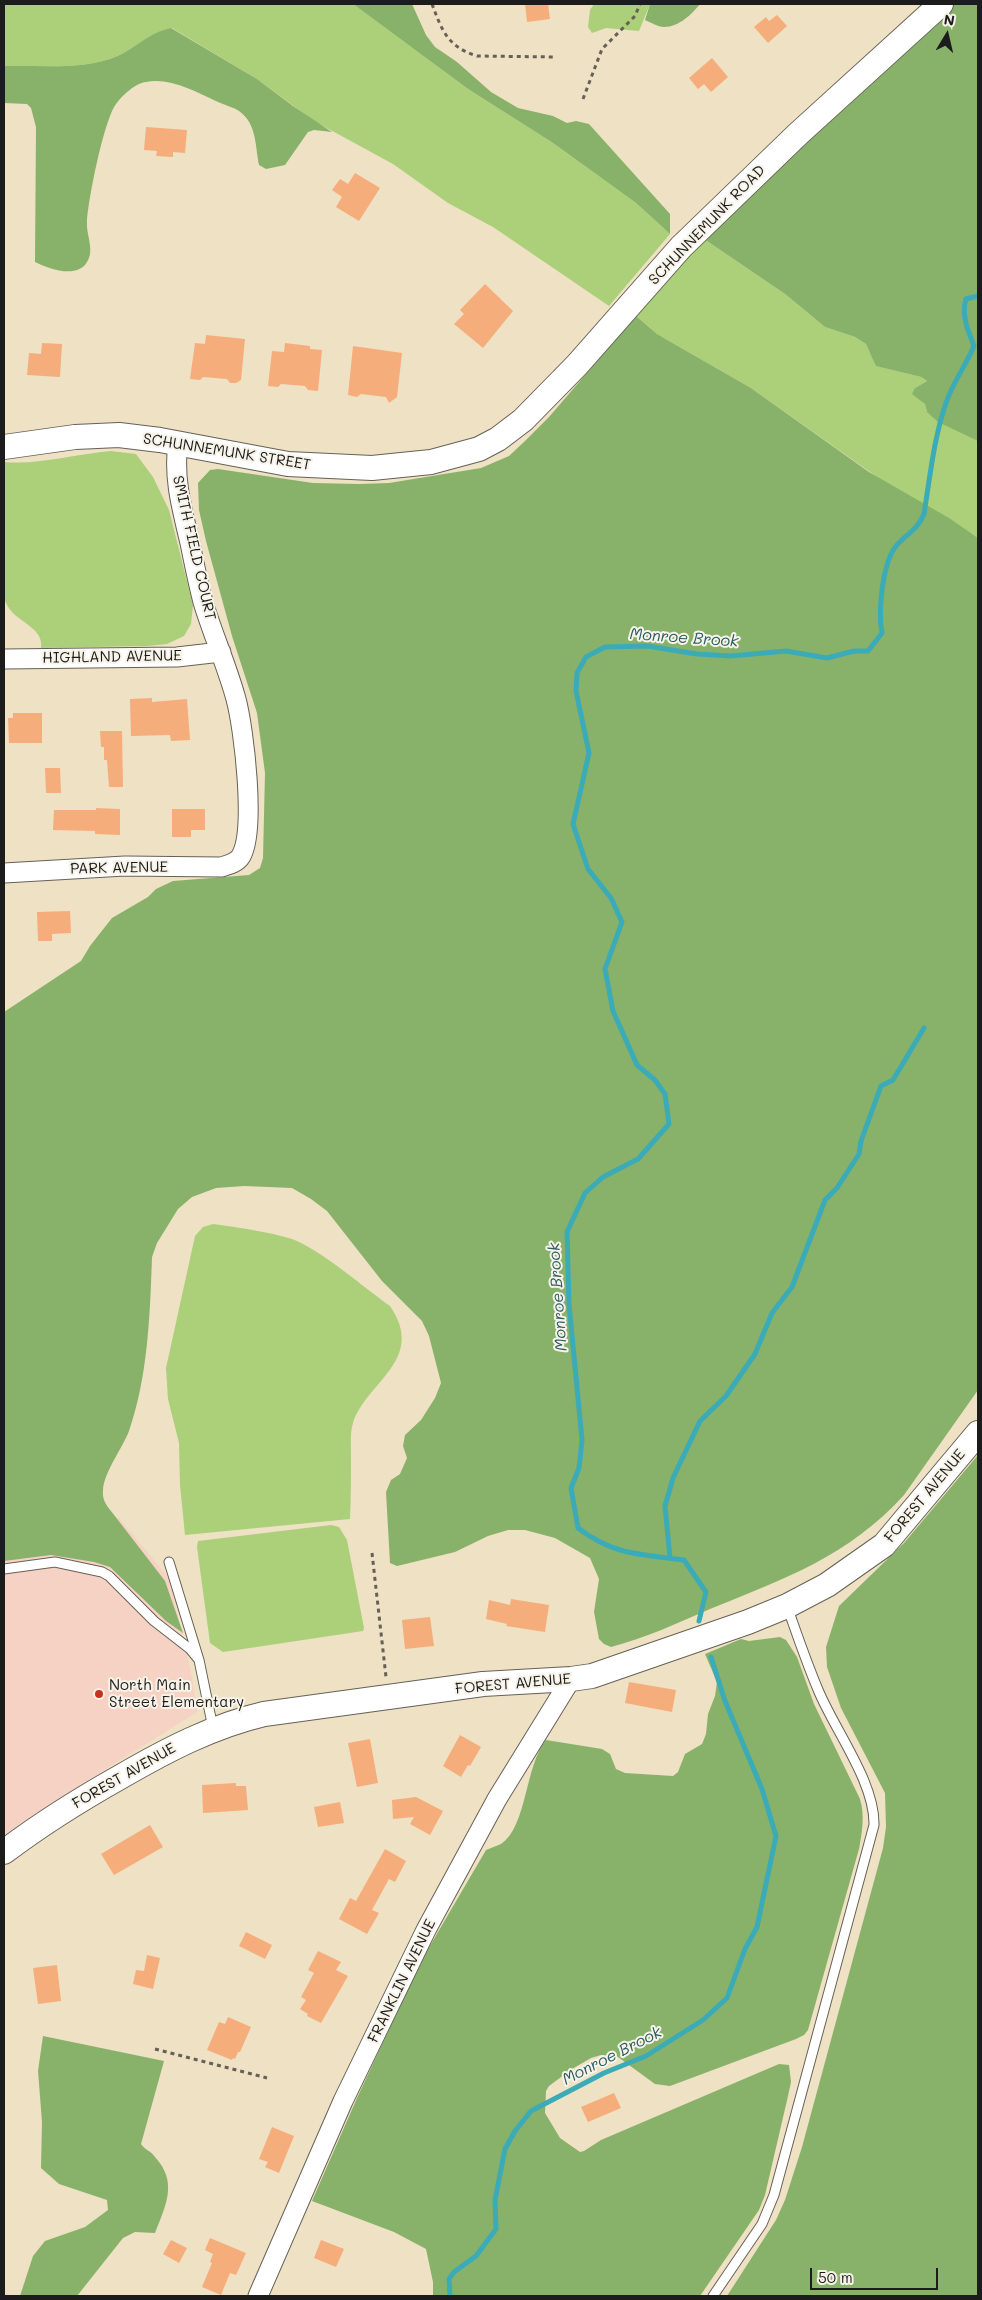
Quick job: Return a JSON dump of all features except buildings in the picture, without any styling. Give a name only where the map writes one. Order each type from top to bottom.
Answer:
[{"type":"street","name":"SCHUNNEMUNK ROAD","points":[[479,449],[523,420],[577,365],[681,248],[798,134],[940,4]]},
{"type":"street","name":"SCHUNNEMUNK STREET","points":[[4,447],[75,437],[107,435],[178,443],[288,464],[344,468],[409,466],[450,458],[479,449]]},
{"type":"street","name":"SMITH FIELD COURT","points":[[178,443],[176,472],[179,499],[203,601],[236,701],[246,777],[246,832],[242,855],[234,863]]},
{"type":"street","name":"HIGHLAND AVENUE","points":[[4,659],[177,657],[221,652]]},
{"type":"street","name":"PARK AVENUE","points":[[4,873],[125,866],[206,868],[221,867],[234,863]]},
{"type":"street","name":"FOREST AVENUE","points":[[4,1852],[29,1832],[102,1787],[175,1747],[235,1721],[264,1714],[388,1697],[492,1684],[592,1676],[699,1640],[787,1606],[854,1568],[884,1544],[978,1433]]},
{"type":"street","name":"FRANKLIN AVENUE","points":[[258,2296],[344,2101],[426,1930],[497,1799],[571,1679]]},
{"type":"lane","points":[[4,1569],[55,1562],[102,1572],[109,1576],[154,1621],[190,1650],[199,1660]]},
{"type":"lane","points":[[169,1562],[199,1660],[213,1730]]},
{"type":"lane","points":[[713,2296],[762,2224],[774,2195],[874,1825],[874,1812],[868,1790],[818,1690],[787,1606]]},
{"type":"path","points":[[432,4],[438,22],[448,39],[466,52],[477,56],[556,58]]},
{"type":"path","points":[[583,99],[602,49],[635,16],[640,4]]},
{"type":"path","points":[[372,1554],[388,1697]]},
{"type":"path","points":[[155,2049],[267,2078]]},
{"type":"shaded area","name":"North Main Street Elementary","points":[[119,1518],[167,1576],[192,1677],[197,1712],[31,1816],[4,1836],[4,1537]]},
{"type":"green space","points":[[4,4],[353,4],[468,89],[553,143],[636,203],[670,234],[609,306],[493,227],[448,203],[393,164],[314,121],[257,79],[172,28],[155,34],[118,56],[84,65],[4,66]]},
{"type":"green space","points":[[353,4],[412,4],[426,35],[435,47],[457,62],[491,92],[518,108],[553,116],[567,123],[576,121],[589,124],[670,214],[670,234],[636,203],[553,143],[468,89]]},
{"type":"green space","points":[[594,4],[650,4],[639,31],[606,28],[592,33],[588,27],[590,10]]},
{"type":"green space","points":[[650,4],[700,4],[689,16],[680,22],[664,27],[645,20]]},
{"type":"green space","points":[[953,4],[978,4],[978,441],[938,422],[927,412],[925,404],[912,394],[915,388],[927,381],[921,377],[876,366],[866,344],[855,337],[825,327],[785,294],[704,239]]},
{"type":"green space","points":[[171,28],[257,79],[332,132],[314,130],[308,132],[285,165],[266,169],[259,165],[252,129],[245,116],[239,111],[174,83],[155,81],[142,83],[133,87],[116,104],[107,126],[93,179],[88,211],[87,227],[90,253],[87,262],[77,270],[62,271],[35,262],[36,127],[31,108],[27,104],[4,103],[4,66],[84,65],[118,56],[147,38]]},
{"type":"green space","points":[[978,161],[978,538],[939,513],[929,529],[887,484],[751,388],[657,334],[636,316],[704,239],[785,294],[825,327],[855,337],[866,344],[877,366],[921,377],[927,381],[915,388],[925,404],[927,412]]},
{"type":"green space","points":[[636,316],[657,334],[751,388],[869,472],[949,518],[978,538],[978,1390],[904,1495],[861,1534],[814,1564],[789,1576],[661,1630],[611,1647],[599,1639],[594,1612],[599,1579],[590,1558],[555,1538],[525,1530],[508,1530],[488,1536],[455,1552],[397,1566],[390,1563],[386,1492],[391,1480],[400,1474],[407,1458],[403,1446],[405,1435],[421,1420],[435,1398],[441,1383],[429,1336],[422,1321],[382,1281],[327,1211],[311,1199],[292,1188],[244,1186],[216,1188],[192,1197],[178,1209],[157,1243],[152,1257],[147,1345],[140,1389],[129,1431],[106,1476],[103,1490],[104,1499],[108,1506],[165,1581],[183,1633],[166,1621],[110,1567],[94,1562],[51,1555],[4,1561],[4,1012],[81,961],[112,918],[148,897],[156,889],[173,881],[249,875],[260,868],[263,858],[265,773],[257,713],[232,636],[206,541],[199,510],[198,483],[210,470],[218,469],[313,483],[359,484],[389,483],[481,468],[509,456],[525,441],[549,417]]},
{"type":"green space","points":[[111,451],[136,454],[153,477],[169,510],[193,605],[191,624],[184,636],[167,644],[41,648],[39,636],[12,612],[4,598],[4,462],[44,461]]},
{"type":"green space","points":[[213,1224],[279,1235],[297,1241],[332,1262],[390,1306],[400,1325],[402,1341],[398,1356],[360,1408],[353,1423],[351,1438],[350,1519],[185,1535],[180,1485],[179,1443],[168,1399],[166,1368],[195,1236],[203,1227]]},
{"type":"green space","points":[[978,1455],[978,2296],[727,2296],[776,2220],[785,2200],[802,2147],[883,1848],[886,1827],[885,1793],[841,1708],[827,1667],[826,1647],[839,1606],[904,1543]]},
{"type":"green space","points":[[331,1525],[339,1527],[347,1540],[364,1628],[363,1631],[223,1652],[210,1643],[197,1547],[198,1541]]},
{"type":"green space","points":[[780,1637],[786,1640],[797,1657],[814,1704],[860,1799],[863,1818],[859,1849],[808,2030],[804,2035],[796,2039],[670,2086],[655,2084],[618,2057],[601,2055],[591,2058],[549,2086],[546,2091],[545,2113],[560,2138],[580,2152],[601,2140],[779,2064],[789,2065],[791,2082],[765,2195],[759,2210],[700,2296],[433,2296],[433,2282],[426,2249],[394,2232],[312,2201],[357,2098],[421,1961],[486,1850],[501,1844],[510,1836],[521,1810],[534,1764],[546,1740],[602,1749],[610,1754],[616,1769],[625,1773],[673,1776],[678,1772],[685,1754],[702,1744],[706,1734],[708,1714],[715,1696],[717,1682],[705,1654],[741,1639],[749,1641]]},
{"type":"green space","points":[[43,2036],[164,2061],[141,2144],[162,2166],[166,2175],[168,2194],[163,2213],[155,2233],[135,2232],[123,2238],[77,2296],[20,2296],[33,2256],[45,2241],[85,2227],[108,2210],[107,2200],[59,2184],[41,2168],[42,2122],[38,2071]]},
{"type":"waterway","name":"Monroe Brook","points":[[699,1621],[706,1592],[684,1560],[641,1555],[616,1549],[591,1537],[578,1528],[571,1488],[579,1468],[582,1440],[569,1304],[567,1232],[585,1193],[603,1177],[638,1159],[669,1124],[665,1094],[655,1080],[637,1065],[613,1011],[605,969],[622,922],[611,898],[588,869],[573,824],[589,753],[576,691],[577,673],[586,657],[605,647],[647,646],[697,654],[731,656],[786,651],[827,658],[854,651],[868,651],[882,633],[882,588],[891,554],[896,546],[915,528],[924,514],[933,457],[943,414],[950,393],[974,346],[965,317],[966,299],[978,296]]},
{"type":"waterway","points":[[670,1558],[665,1506],[673,1478],[700,1421],[726,1396],[755,1354],[772,1313],[792,1287],[825,1200],[837,1188],[859,1154],[861,1141],[881,1086],[893,1080],[924,1028]]},
{"type":"waterway","name":"Monroe Brook","points":[[450,2296],[449,2279],[454,2272],[476,2256],[496,2229],[495,2200],[505,2149],[515,2131],[531,2111],[604,2073],[646,2056],[703,2020],[727,1998],[745,1949],[757,1927],[776,1836],[762,1789],[725,1701],[711,1657]]},
{"type":"place","name":"North Main Street Elementary","points":[[99,1694]]}]
